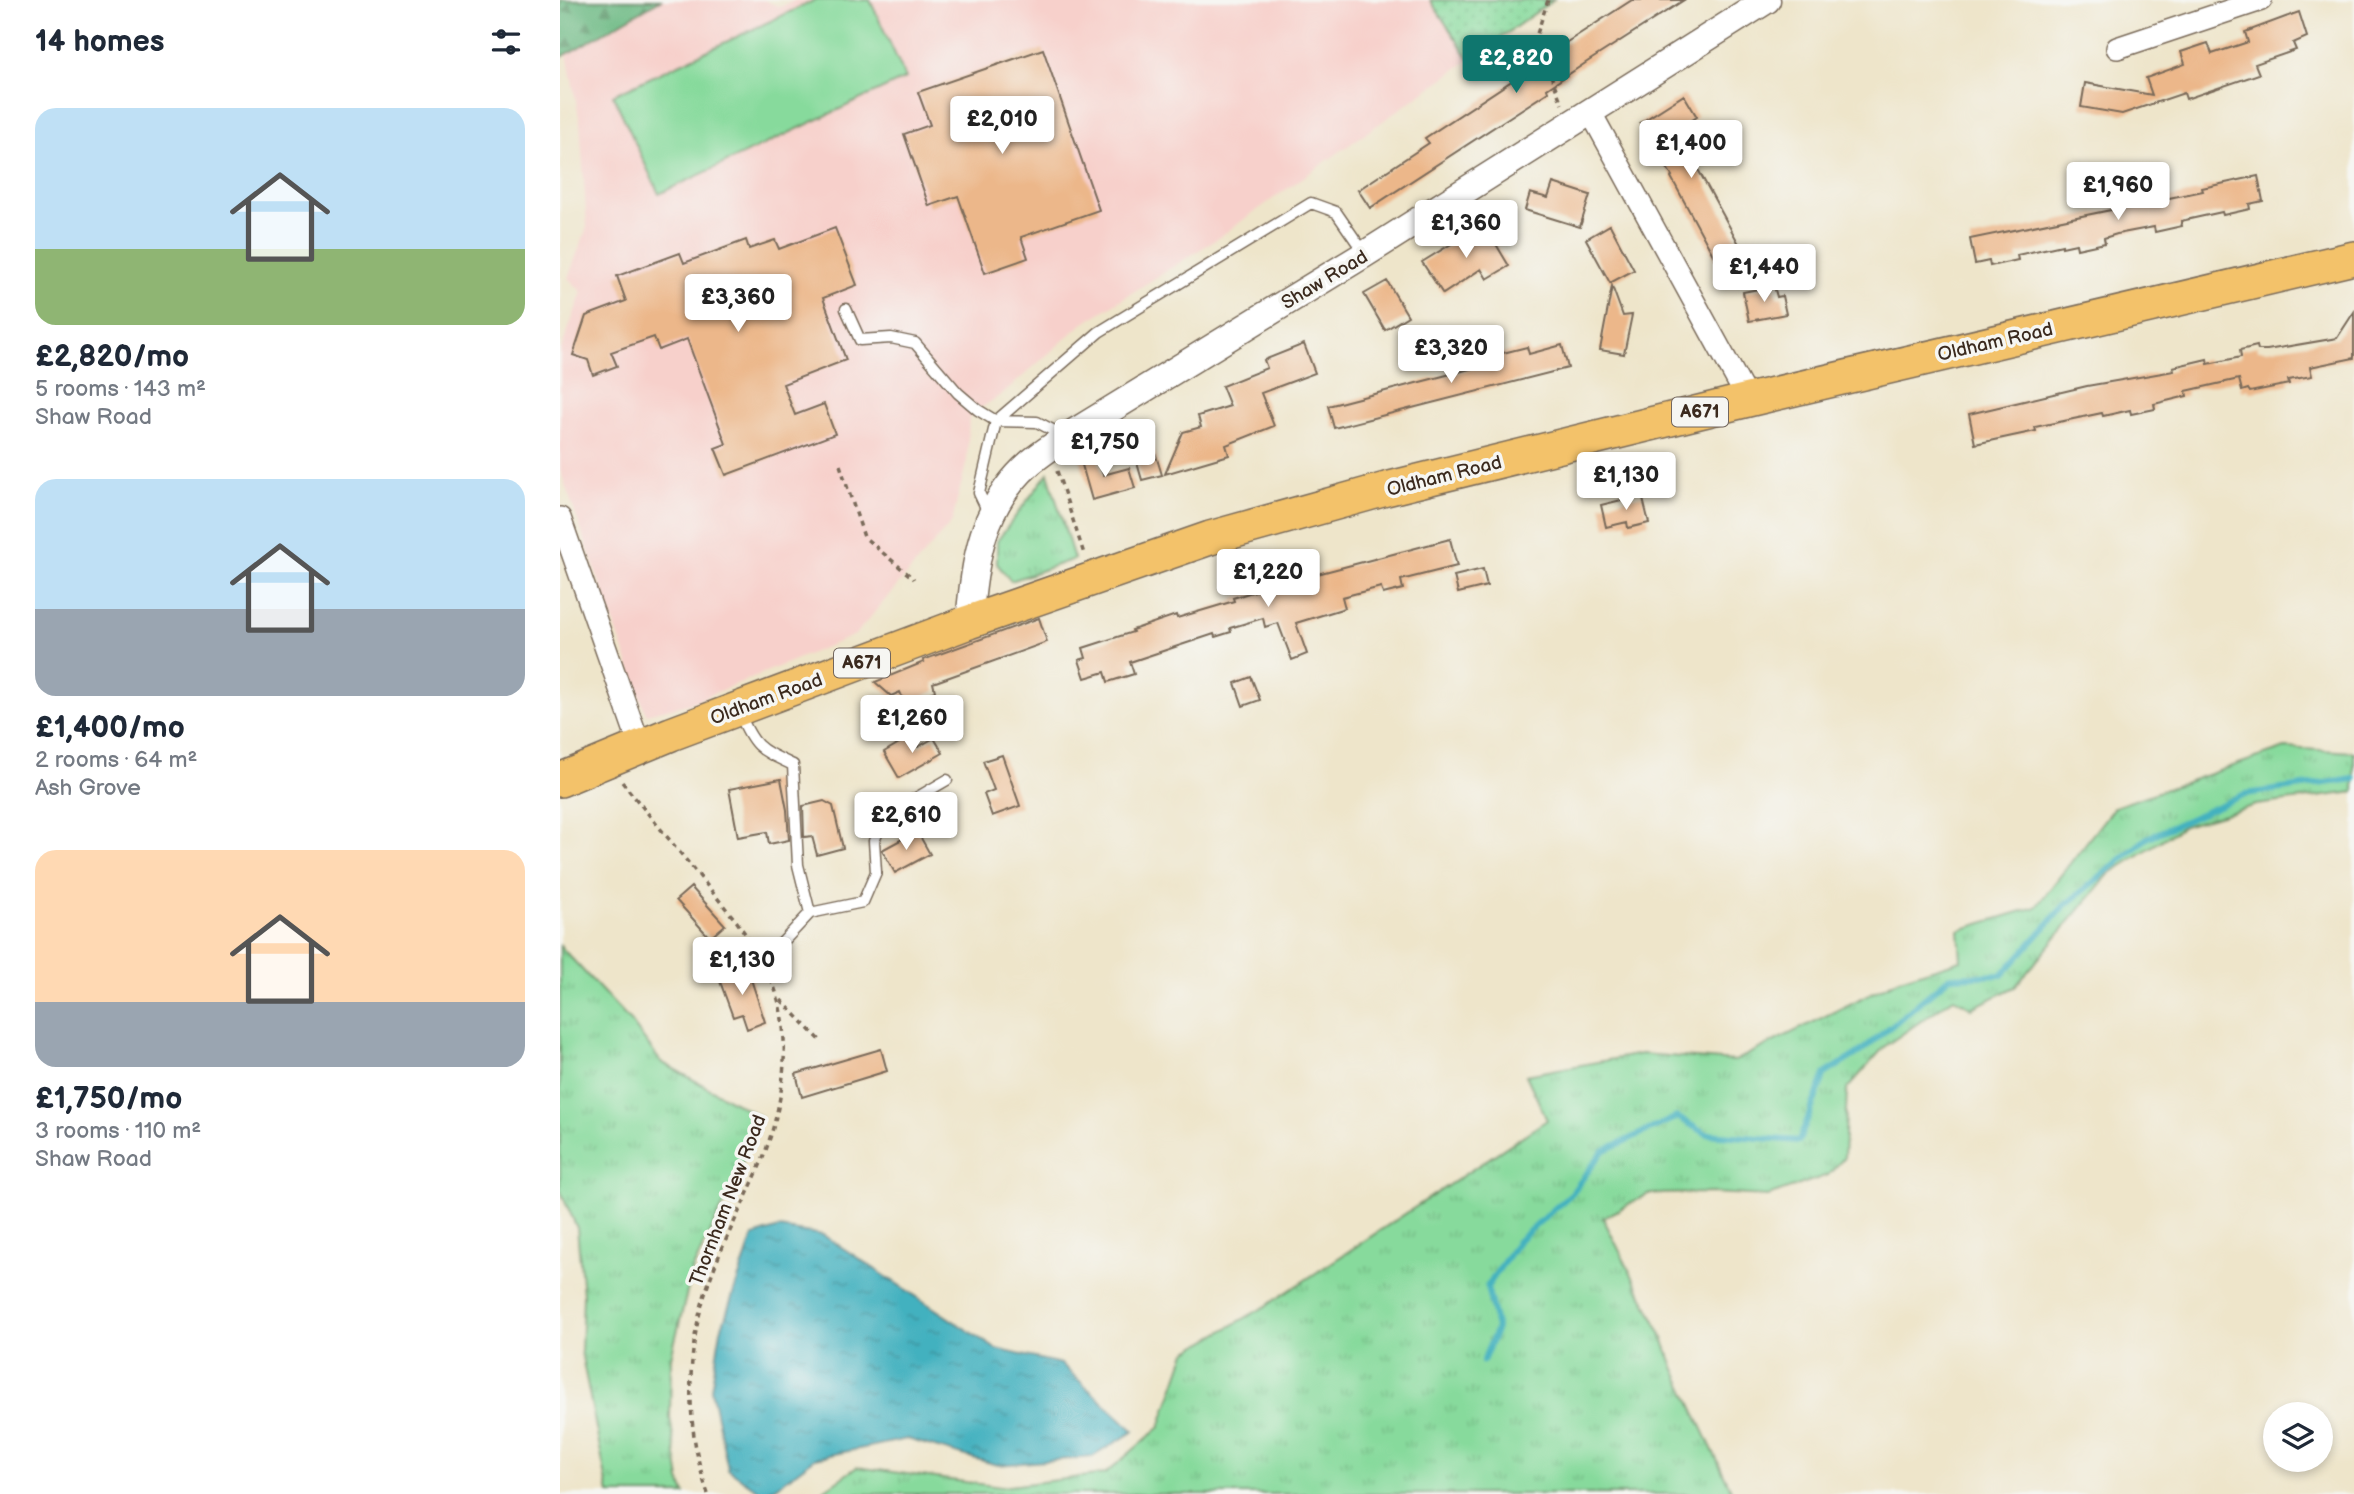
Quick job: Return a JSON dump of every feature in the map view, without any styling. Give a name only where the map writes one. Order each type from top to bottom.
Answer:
[{"type":"main road","name":"Oldham Road","points":[[560,780],[640,746],[970,622],[1210,538],[1386,489],[1748,400],[2354,258]]},
{"type":"street","name":"Shaw Road","points":[[970,622],[974,565],[990,514],[1004,490],[1030,463],[1058,442],[1365,254],[1767,0]]},
{"type":"street","points":[[2118,48],[2261,0]]},
{"type":"street","points":[[1582,118],[1748,400]]},
{"type":"street","points":[[560,518],[640,746]]},
{"type":"lane","points":[[990,514],[979,493],[996,421],[1099,332],[1311,203],[1336,212],[1365,254]]},
{"type":"lane","points":[[846,309],[860,340],[891,338],[915,343],[958,393],[978,410],[996,421],[1037,422],[1058,442]]},
{"type":"lane","points":[[738,709],[751,740],[767,753],[793,765],[798,865],[810,913]]},
{"type":"lane","points":[[764,962],[810,913],[863,902],[876,872],[874,841],[885,816],[947,780]]},
{"type":"path","points":[[1548,0],[1535,37],[1561,102],[1582,118]]},
{"type":"path","points":[[1058,442],[1092,579]]},
{"type":"path","points":[[840,465],[864,537],[914,579]]},
{"type":"path","name":"Thornham New Road","points":[[606,761],[737,922],[764,962],[779,999],[784,1041],[780,1098],[762,1161],[729,1230],[707,1287],[692,1350],[691,1414],[702,1477],[708,1494]]},
{"type":"path","points":[[779,999],[822,1042]]},
{"type":"shaded area","points":[[660,0],[764,0],[780,7],[796,0],[1554,0],[1215,240],[1081,325],[1005,392],[969,418],[967,460],[952,522],[855,635],[688,704],[646,714],[560,470],[560,352],[582,292],[568,278],[587,227],[580,122],[567,54]]},
{"type":"green space","points":[[560,0],[660,0],[560,58]]},
{"type":"green space","points":[[815,0],[870,0],[906,78],[659,194],[613,95]]},
{"type":"green space","points":[[1430,0],[1553,0],[1470,60]]},
{"type":"green space","points":[[1048,473],[1074,559],[1011,581],[997,564],[997,541]]},
{"type":"green space","points":[[2285,748],[2354,752],[2354,792],[2256,805],[2184,826],[2109,874],[2015,987],[1972,1008],[1954,998],[1885,1046],[1847,1089],[1844,1158],[1828,1175],[1768,1196],[1648,1194],[1603,1218],[1661,1333],[1673,1365],[1733,1494],[818,1494],[857,1467],[1001,1487],[1105,1474],[1160,1427],[1186,1352],[1266,1306],[1547,1120],[1526,1075],[1641,1054],[1735,1061],[1900,979],[1961,960],[1959,930],[2036,907],[2114,807]]},
{"type":"green space","points":[[560,946],[630,1021],[661,1062],[761,1117],[730,1192],[693,1268],[671,1357],[670,1418],[680,1480],[685,1494],[609,1494],[581,1352],[583,1295],[577,1228],[560,1190]]},
{"type":"water","points":[[779,1228],[823,1235],[996,1349],[1061,1364],[1134,1431],[1092,1457],[997,1465],[907,1439],[815,1458],[764,1494],[728,1469],[711,1389],[721,1330],[753,1236]]},
{"type":"building","points":[[1632,0],[1684,0],[1370,208],[1358,190],[1429,143],[1425,138]]},
{"type":"building","points":[[2299,12],[2307,37],[2293,43],[2296,50],[2255,64],[2259,74],[2186,99],[2184,93],[2122,114],[2081,107],[2085,83],[2152,95],[2146,78],[2185,64],[2181,52],[2208,43],[2212,54],[2248,42],[2245,32]]},
{"type":"building","points":[[1043,49],[1099,210],[1021,237],[1028,258],[985,273],[958,196],[929,206],[904,134],[930,125],[918,92]]},
{"type":"building","points":[[1684,95],[1697,117],[1671,133],[1692,165],[1695,164],[1744,253],[1719,266],[1672,176],[1640,123]]},
{"type":"building","points":[[2258,176],[2263,201],[2249,204],[2250,209],[2181,221],[2182,226],[2155,232],[2154,227],[2117,234],[2104,238],[2105,243],[2077,249],[2076,244],[2062,245],[2017,255],[2018,260],[1990,266],[1989,261],[1975,264],[1970,239],[2203,191],[2202,188]]},
{"type":"building","points":[[1553,183],[1590,195],[1580,227],[1525,210],[1530,193],[1548,198]]},
{"type":"building","points":[[1484,224],[1509,266],[1487,279],[1481,269],[1443,294],[1422,262]]},
{"type":"building","points":[[1610,225],[1634,270],[1610,283],[1586,239]]},
{"type":"building","points":[[835,228],[857,285],[823,298],[846,360],[783,384],[795,415],[824,404],[835,434],[726,475],[715,448],[726,444],[687,339],[659,350],[654,337],[611,352],[617,366],[593,375],[588,360],[573,355],[586,316],[626,301],[617,276],[680,253],[684,263],[746,240],[749,249],[775,240],[779,249]]},
{"type":"building","points":[[1387,281],[1408,316],[1385,330],[1364,294]]},
{"type":"building","points":[[1612,286],[1623,316],[1632,315],[1624,354],[1600,350]]},
{"type":"building","points":[[1774,286],[1777,297],[1782,296],[1786,314],[1749,321],[1743,292]]},
{"type":"building","points":[[2354,312],[2354,358],[2310,367],[2312,376],[2288,380],[2289,384],[2250,392],[2248,389],[2242,391],[2239,379],[2186,391],[2187,396],[2154,404],[2155,409],[2131,414],[2130,410],[2103,416],[2102,413],[2035,427],[2036,431],[1975,444],[1969,414],[2087,386],[2174,371],[2173,367],[2207,359],[2208,364],[2241,357],[2240,350],[2257,346],[2258,350],[2267,350],[2337,338]]},
{"type":"building","points":[[1304,344],[1315,373],[1261,393],[1274,426],[1226,445],[1229,455],[1165,474],[1183,432],[1201,427],[1198,416],[1230,406],[1222,386],[1267,368],[1264,360]]},
{"type":"building","points":[[1562,345],[1568,368],[1334,428],[1328,406],[1493,363],[1491,356],[1527,347],[1529,354]]},
{"type":"building","points":[[1150,436],[1162,475],[1142,480],[1131,442]]},
{"type":"building","points":[[1096,453],[1103,475],[1129,468],[1135,488],[1092,500],[1080,458]]},
{"type":"building","points":[[1642,495],[1649,523],[1628,528],[1627,522],[1606,527],[1601,505]]},
{"type":"building","points":[[1450,539],[1457,566],[1401,580],[1403,589],[1383,594],[1381,587],[1342,597],[1345,608],[1296,623],[1307,654],[1292,660],[1278,623],[1265,627],[1263,618],[1230,628],[1231,632],[1215,637],[1214,634],[1130,662],[1134,674],[1108,682],[1105,672],[1085,678],[1079,660],[1086,658],[1083,648],[1176,615],[1177,618],[1234,601],[1233,598],[1268,587]]},
{"type":"building","points":[[1483,569],[1487,586],[1458,593],[1454,576]]},
{"type":"building","points":[[1039,618],[1047,642],[933,683],[935,691],[905,703],[900,692],[891,696],[875,682],[924,662],[923,660]]},
{"type":"building","points":[[1251,677],[1260,700],[1243,706],[1235,683]]},
{"type":"building","points":[[911,736],[918,747],[934,738],[943,753],[899,778],[884,752]]},
{"type":"building","points":[[1002,755],[1020,806],[992,816],[984,794],[994,790],[983,761]]},
{"type":"building","points":[[781,779],[789,840],[769,844],[767,832],[738,837],[729,789]]},
{"type":"building","points":[[824,801],[833,806],[843,848],[817,855],[812,836],[804,837],[803,806]]},
{"type":"building","points":[[917,831],[930,854],[895,873],[882,850]]},
{"type":"building","points":[[691,887],[725,925],[710,938],[676,900]]},
{"type":"building","points":[[747,967],[765,1022],[747,1029],[742,1014],[733,1017],[718,976]]},
{"type":"building","points":[[881,1049],[887,1071],[802,1097],[796,1074]]},
{"type":"waterway","points":[[1483,1361],[1497,1328],[1487,1287],[1518,1241],[1572,1193],[1603,1151],[1677,1117],[1707,1134],[1799,1141],[1825,1074],[1860,1052],[1950,977],[2002,975],[2064,906],[2147,838],[2245,794],[2354,779]]}]
